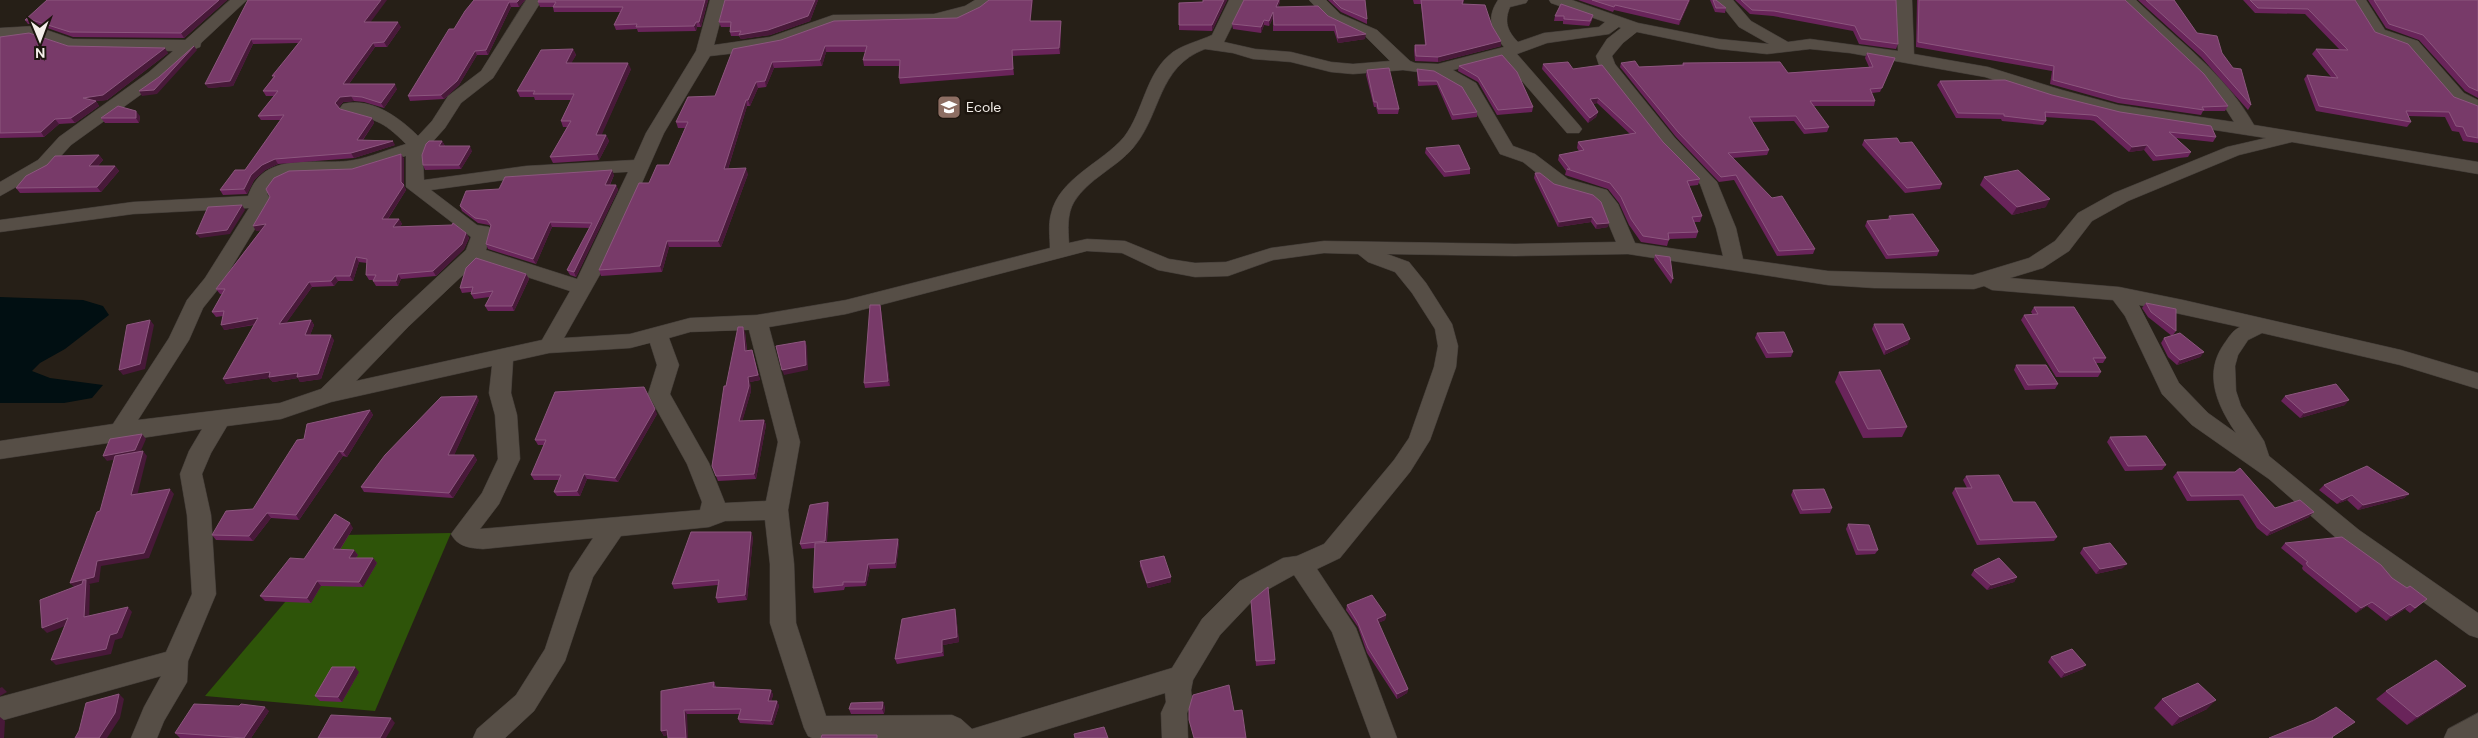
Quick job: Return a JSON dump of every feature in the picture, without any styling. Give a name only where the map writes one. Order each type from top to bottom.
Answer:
[{"type":"street","points":[[0,190],[44,164],[65,141],[156,76],[194,44],[240,0]]},
{"type":"street","points":[[329,395],[401,322],[475,254],[482,231],[473,231],[416,187],[414,160],[418,146],[439,124],[454,100],[487,74],[534,0]]},
{"type":"street","points":[[549,346],[597,262],[638,166],[655,133],[704,51],[718,0]]},
{"type":"street","points":[[704,51],[766,42],[794,35],[811,26],[832,20],[947,18],[970,10],[985,0]]},
{"type":"street","points":[[1060,252],[1060,215],[1065,203],[1085,180],[1119,153],[1133,138],[1164,70],[1178,56],[1207,45],[1219,38],[1223,26],[1238,0]]},
{"type":"street","points":[[1317,0],[1334,17],[1371,33],[1404,65]]},
{"type":"street","points":[[1520,0],[1504,3],[1499,23],[1501,35],[1541,90],[1573,129]]},
{"type":"street","points":[[1557,0],[1625,24],[1744,48],[1810,44],[1906,57],[1988,72],[2056,94],[2118,110],[2247,129],[2478,168]]},
{"type":"street","points":[[1720,0],[1729,4],[1734,16],[1741,23],[1771,37],[1783,46]]},
{"type":"street","points":[[1904,0],[1906,57]]},
{"type":"street","points":[[2126,0],[2193,58],[2240,112],[2247,129]]},
{"type":"street","points":[[2358,0],[2379,33],[2412,44],[2429,61],[2458,97],[2478,107]]},
{"type":"street","points":[[1207,45],[1235,48],[1253,54],[1291,57],[1331,67],[1353,69],[1404,65],[1413,68],[1438,69],[1511,50],[1544,38],[1603,31],[1625,24]]},
{"type":"street","points":[[1625,24],[1619,36],[1604,56],[1607,65],[1669,142],[1708,182],[1726,228],[1734,263]]},
{"type":"street","points":[[0,32],[36,30],[71,44],[172,46],[194,44]]},
{"type":"street","points":[[1438,69],[1470,87],[1506,150],[1530,158],[1561,183],[1591,190],[1606,199],[1628,248]]},
{"type":"street","points":[[349,108],[369,109],[392,120],[418,146]]},
{"type":"street","points":[[1974,282],[2036,263],[2062,246],[2085,217],[2121,197],[2233,151],[2291,137]]},
{"type":"street","points":[[263,201],[257,195],[269,178],[289,168],[354,166],[418,146]]},
{"type":"street","points":[[416,187],[488,175],[593,167],[638,166]]},
{"type":"street","points":[[0,226],[133,208],[263,201]]},
{"type":"street","points":[[120,431],[180,340],[194,305],[212,283],[263,201]]},
{"type":"street","points":[[0,450],[120,431],[282,411],[329,395],[549,346],[630,341],[690,325],[756,322],[846,307],[1087,245],[1125,247],[1165,265],[1195,270],[1228,269],[1271,254],[1324,247],[1359,246],[1515,250],[1628,248],[1837,278],[1874,281],[1974,282],[2118,294],[2257,323],[2401,358],[2478,381]]},
{"type":"street","points":[[1299,566],[1323,557],[1339,545],[1412,452],[1419,440],[1445,367],[1448,346],[1445,329],[1419,288],[1402,267],[1375,257],[1359,246]]},
{"type":"street","points":[[475,254],[583,288]]},
{"type":"street","points":[[2118,294],[2134,313],[2170,388],[2200,419],[2277,473],[2351,537],[2478,627]]},
{"type":"street","points":[[756,322],[789,442],[776,510],[782,564],[783,623],[815,733],[952,727],[963,738]]},
{"type":"street","points":[[2257,323],[2252,330],[2241,336],[2228,354],[2224,366],[2225,391],[2231,408],[2253,441],[2260,462]]},
{"type":"street","points":[[657,334],[668,364],[659,394],[681,429],[702,471],[714,502],[709,518]]},
{"type":"street","points":[[497,359],[504,364],[500,393],[506,415],[509,459],[491,498],[463,534],[469,538],[483,539],[709,518],[722,512],[776,510]]},
{"type":"street","points":[[144,738],[153,715],[174,682],[175,660],[204,594],[199,515],[191,474],[200,451],[219,420]]},
{"type":"street","points":[[486,738],[525,704],[556,653],[582,573],[615,526]]},
{"type":"street","points":[[1175,738],[1174,713],[1180,702],[1178,690],[1181,677],[1210,627],[1248,588],[1292,565],[1299,566],[1305,570],[1343,628],[1384,738]]},
{"type":"street","points":[[0,709],[175,660]]},
{"type":"street","points":[[980,738],[1181,677]]},
{"type":"street","points":[[2457,738],[2478,725]]},
{"type":"green space","points":[[451,533],[375,711],[205,696],[342,535]]},
{"type":"shaded area","points":[[0,297],[83,300],[103,306],[109,315],[65,349],[40,363],[32,371],[50,378],[103,385],[92,398],[64,403],[0,403]]},
{"type":"building","points":[[47,0],[219,0],[181,33],[70,32],[32,20],[25,20]]},
{"type":"building","points":[[248,0],[381,0],[364,22],[398,22],[384,42],[373,43],[343,84],[395,84],[381,103],[362,97],[351,96],[340,97],[335,103],[340,109],[372,118],[357,140],[393,141],[351,153],[275,159],[262,165],[251,175],[244,189],[220,190],[235,170],[245,170],[284,115],[258,116],[278,91],[263,91],[275,76],[272,76],[302,39],[251,39],[230,81],[205,84]]},
{"type":"building","points":[[474,0],[519,0],[517,2],[509,2],[486,50],[475,51],[457,81],[441,95],[408,96],[449,29],[454,29]]},
{"type":"building","points":[[539,0],[705,0],[699,22],[696,22],[694,26],[636,27],[637,24],[614,25],[623,7],[553,7],[556,2],[538,2]]},
{"type":"building","points":[[725,0],[815,0],[808,16],[768,30],[739,35],[741,31],[730,32],[731,22],[719,22]]},
{"type":"building","points":[[989,0],[1032,0],[1030,21],[1061,21],[1059,48],[1012,50],[1013,69],[899,78],[900,60],[863,60],[867,46],[825,46],[820,60],[772,62],[765,81],[756,82],[748,100],[746,100],[724,169],[746,168],[718,241],[667,241],[660,266],[599,270],[639,183],[649,183],[657,165],[669,165],[688,122],[676,122],[688,97],[715,96],[733,49],[781,40],[834,21],[957,18],[980,7]]},
{"type":"building","points":[[1203,0],[1224,0],[1212,25],[1179,25],[1179,3],[1203,2]]},
{"type":"building","points":[[1244,0],[1279,0],[1276,7],[1318,6],[1328,16],[1366,34],[1338,38],[1335,25],[1274,25],[1273,12],[1269,21],[1264,20],[1261,27],[1232,24]]},
{"type":"building","points":[[1333,0],[1365,0],[1367,19],[1341,8]]},
{"type":"building","points":[[1421,0],[1463,0],[1462,4],[1485,5],[1492,26],[1501,41],[1438,57],[1416,56],[1415,45],[1426,45]]},
{"type":"building","points":[[1592,0],[1689,0],[1680,20],[1615,5],[1614,7]]},
{"type":"building","points":[[1713,0],[1716,0],[1726,8],[1716,8]]},
{"type":"building","points":[[1741,0],[1896,0],[1898,44],[1861,39],[1855,26],[1774,11],[1752,10]]},
{"type":"building","points":[[1919,0],[2125,0],[2204,74],[2228,106],[2202,107],[2204,110],[2121,98],[2053,80],[2054,66],[1918,42]]},
{"type":"building","points":[[2146,0],[2174,0],[2197,33],[2217,36],[2222,53],[2233,68],[2241,69],[2251,105],[2204,52]]},
{"type":"building","points":[[2250,0],[2355,0],[2375,32],[2408,44],[2454,97],[2478,106],[2478,138],[2467,136],[2463,127],[2456,126],[2449,112],[2406,111],[2411,122],[2319,106],[2307,75],[2338,78],[2316,49],[2348,50],[2308,9],[2258,8]]},
{"type":"building","points":[[2374,0],[2478,0],[2478,91],[2469,87],[2423,35],[2389,24]]},
{"type":"building","points":[[1561,4],[1593,15],[1590,21],[1564,19],[1564,16],[1555,16]]},
{"type":"building","points":[[29,33],[68,46],[165,48],[103,95],[83,98],[96,101],[71,118],[55,119],[41,132],[0,133],[0,37]]},
{"type":"building","points":[[194,46],[154,90],[139,91],[159,77]]},
{"type":"building","points":[[573,49],[566,63],[628,63],[596,135],[606,135],[597,154],[550,157],[571,121],[561,121],[574,94],[533,94],[535,91],[517,91],[541,50]]},
{"type":"building","points":[[1867,53],[1895,58],[1882,88],[1870,89],[1875,101],[1810,101],[1829,127],[1805,129],[1796,116],[1749,117],[1769,150],[1728,153],[1772,198],[1782,196],[1815,249],[1779,251],[1736,175],[1721,177],[1678,132],[1621,63],[1635,61],[1639,67],[1684,65],[1683,63],[1780,62],[1788,73],[1873,67]]},
{"type":"building","points":[[1502,55],[1517,72],[1533,107],[1498,110],[1478,77],[1459,66]]},
{"type":"building","points":[[1568,62],[1573,69],[1602,65],[1663,142],[1700,179],[1687,181],[1702,216],[1692,217],[1698,232],[1668,233],[1669,240],[1643,236],[1631,219],[1621,197],[1610,183],[1567,169],[1570,169],[1559,155],[1584,150],[1578,142],[1636,133],[1598,98],[1590,99],[1598,112],[1590,118],[1543,64]]},
{"type":"building","points":[[1389,68],[1399,109],[1378,109],[1377,102],[1374,102],[1367,70]]},
{"type":"building","points":[[1417,69],[1434,71],[1462,87],[1477,112],[1453,115],[1437,81],[1419,81]]},
{"type":"building","points":[[2005,80],[2052,95],[2120,112],[2211,126],[2216,137],[2169,132],[2191,152],[2156,156],[2147,145],[2132,147],[2097,116],[2045,112],[2046,121],[2004,116],[2004,114],[1958,113],[1940,81]]},
{"type":"building","points":[[118,106],[136,111],[136,118],[101,118]]},
{"type":"building","points":[[1897,138],[1900,143],[1912,142],[1942,184],[1907,188],[1864,140]]},
{"type":"building","points":[[429,141],[442,141],[439,146],[470,146],[459,165],[423,165],[422,155]]},
{"type":"building","points":[[1459,145],[1470,169],[1445,172],[1426,148]]},
{"type":"building","points":[[401,154],[401,182],[404,185],[382,219],[399,219],[393,227],[452,225],[453,223],[466,233],[462,244],[433,271],[398,274],[396,281],[373,281],[376,275],[366,275],[367,259],[356,257],[350,276],[335,276],[331,281],[309,282],[279,324],[311,320],[305,335],[331,335],[318,374],[297,377],[298,373],[269,377],[270,372],[223,379],[258,318],[221,325],[224,311],[212,312],[225,289],[216,289],[266,224],[253,226],[270,197],[266,189],[274,178],[289,171],[352,169]]},
{"type":"building","points":[[99,155],[89,166],[115,166],[97,187],[16,188],[26,176],[47,165],[55,156]]},
{"type":"building","points":[[612,170],[605,185],[616,185],[574,272],[567,270],[592,223],[550,222],[533,259],[486,244],[491,225],[487,220],[475,218],[460,206],[466,191],[499,189],[505,177]]},
{"type":"building","points":[[2018,170],[2050,199],[2017,207],[1984,177]]},
{"type":"building","points":[[1535,173],[1540,173],[1554,184],[1593,195],[1601,202],[1609,223],[1597,224],[1592,217],[1559,222]]},
{"type":"building","points":[[242,205],[227,230],[196,234],[208,207]]},
{"type":"building","points":[[1913,214],[1939,251],[1888,255],[1867,221],[1891,219],[1889,216]]},
{"type":"building","points":[[1655,255],[1670,257],[1673,279]]},
{"type":"building","points":[[476,258],[526,274],[512,306],[485,306],[493,291],[471,294],[473,287],[460,288],[466,268]]},
{"type":"building","points":[[2146,303],[2176,309],[2176,331],[2151,312]]},
{"type":"building","points":[[870,305],[880,305],[888,381],[864,383]]},
{"type":"building","points":[[2034,307],[2074,307],[2106,358],[2093,358],[2101,372],[2059,372],[2024,315],[2038,314]]},
{"type":"building","points":[[150,320],[140,364],[119,370],[127,325]]},
{"type":"building","points":[[1874,324],[1903,324],[1910,339],[1886,350]]},
{"type":"building","points":[[738,327],[743,327],[745,351],[752,350],[758,375],[748,377],[749,386],[739,421],[764,420],[754,474],[716,476],[712,466],[724,386],[726,386]]},
{"type":"building","points":[[1784,332],[1793,352],[1768,353],[1757,333]]},
{"type":"building","points":[[2180,333],[2204,352],[2180,360],[2171,352],[2164,338]]},
{"type":"building","points":[[805,341],[806,365],[782,370],[776,346]]},
{"type":"building","points":[[2016,365],[2046,365],[2058,384],[2028,385]]},
{"type":"building","points":[[1880,370],[1907,427],[1868,429],[1839,372]]},
{"type":"building","points":[[2336,384],[2349,400],[2304,413],[2285,396]]},
{"type":"building","points":[[644,387],[655,409],[615,478],[584,474],[577,491],[554,492],[561,475],[531,475],[546,440],[535,440],[555,392]]},
{"type":"building","points":[[477,396],[448,455],[474,455],[449,493],[361,487],[385,455],[441,397]]},
{"type":"building","points":[[370,410],[343,452],[339,451],[296,515],[267,513],[249,536],[212,535],[226,511],[253,509],[297,440],[304,439],[307,424]]},
{"type":"building","points":[[142,434],[135,450],[103,456],[110,439]]},
{"type":"building","points":[[2146,436],[2166,465],[2128,466],[2110,437]]},
{"type":"building","points":[[143,451],[131,495],[170,489],[144,553],[97,561],[94,577],[70,583],[97,512],[100,511],[115,456]]},
{"type":"building","points":[[2367,466],[2409,494],[2363,505],[2352,495],[2342,500],[2324,485]]},
{"type":"building","points":[[2240,468],[2275,508],[2300,500],[2314,512],[2271,531],[2261,523],[2243,495],[2191,496],[2177,472],[2235,472]]},
{"type":"building","points":[[1999,475],[2013,502],[2035,502],[2057,537],[1980,540],[1955,488],[1972,488],[1966,476]]},
{"type":"building","points":[[1824,489],[1832,508],[1802,510],[1793,490]]},
{"type":"building","points":[[828,502],[825,541],[800,544],[810,505]]},
{"type":"building","points":[[335,514],[350,523],[333,549],[354,550],[349,558],[373,558],[359,582],[317,581],[307,598],[260,596],[290,558],[304,559]]},
{"type":"building","points":[[1848,524],[1869,525],[1878,550],[1858,550]]},
{"type":"building","points":[[691,532],[751,532],[745,595],[716,598],[719,580],[672,584]]},
{"type":"building","points":[[2342,537],[2381,565],[2392,578],[2407,588],[2410,586],[2427,599],[2415,608],[2410,604],[2391,616],[2372,602],[2361,608],[2308,566],[2306,563],[2308,562],[2285,543]]},
{"type":"building","points":[[898,539],[895,563],[868,564],[865,582],[843,582],[843,585],[813,588],[815,543]]},
{"type":"building","points":[[2110,543],[2127,564],[2100,569],[2083,548]]},
{"type":"building","points":[[1164,556],[1171,577],[1147,583],[1140,561]]},
{"type":"building","points":[[1999,558],[2017,577],[1991,585],[1974,570]]},
{"type":"building","points":[[83,580],[86,580],[84,617],[128,607],[117,633],[110,635],[106,649],[51,660],[68,618],[42,628],[40,600],[82,584]]},
{"type":"building","points":[[1268,587],[1275,660],[1256,661],[1251,601]]},
{"type":"building","points":[[1372,595],[1386,615],[1377,619],[1408,689],[1397,694],[1368,648],[1358,623],[1347,605]]},
{"type":"building","points":[[955,609],[957,637],[942,640],[942,652],[895,659],[902,619]]},
{"type":"building","points":[[2072,649],[2086,665],[2065,673],[2051,657]]},
{"type":"building","points":[[2436,660],[2466,686],[2417,717],[2386,691]]},
{"type":"building","points":[[332,667],[355,667],[338,697],[315,696]]},
{"type":"building","points":[[714,682],[713,687],[771,690],[768,701],[777,701],[771,721],[738,719],[741,709],[684,710],[686,738],[668,738],[667,730],[661,731],[661,691]]},
{"type":"building","points":[[2198,683],[2216,700],[2180,717],[2162,699]]},
{"type":"building","points":[[1229,685],[1234,711],[1242,710],[1246,738],[1194,738],[1189,720],[1189,709],[1193,695]]},
{"type":"building","points":[[119,694],[115,713],[99,738],[75,738],[79,731],[86,703]]},
{"type":"building","points":[[883,702],[882,709],[849,709],[851,703]]},
{"type":"building","points":[[194,704],[239,706],[241,704],[265,707],[244,738],[175,733]]},
{"type":"building","points":[[2336,707],[2355,722],[2333,738],[2269,738],[2314,720]]},
{"type":"building","points":[[331,715],[391,718],[380,738],[318,738]]},
{"type":"building","points":[[1104,727],[1108,738],[1075,738],[1074,734]]},
{"type":"building","points":[[822,735],[877,735],[877,738],[821,738]]},
{"type":"place","name":"Ecole","points":[[949,107]]}]
